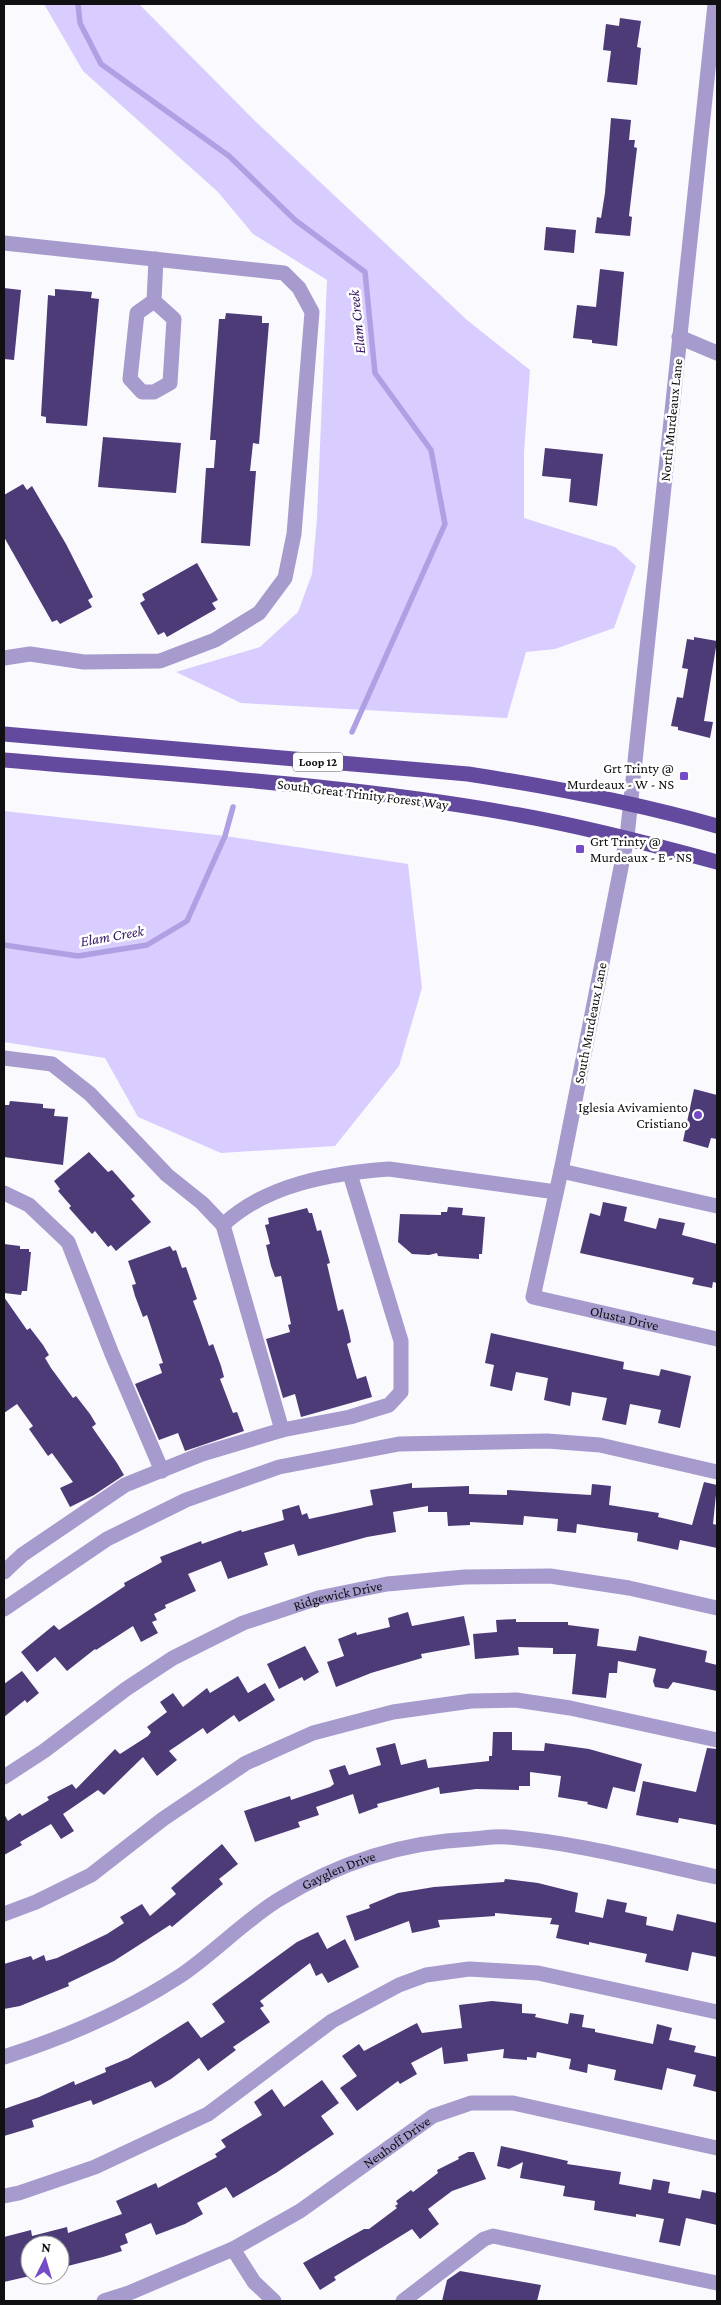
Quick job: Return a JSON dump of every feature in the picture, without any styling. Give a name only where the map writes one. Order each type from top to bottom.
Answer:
[{"type":"main road","name":"South Great Trinity Forest Way","points":[[4,734],[468,774],[527,783],[631,804],[717,826]]},
{"type":"main road","name":"South Great Trinity Forest Way","points":[[4,760],[312,787],[419,799],[518,815],[627,837],[717,862]]},
{"type":"street","name":"North Murdeaux Lane","points":[[627,837],[715,4]]},
{"type":"street","points":[[4,242],[284,273],[299,288],[312,312],[294,534],[285,578],[259,613],[215,640],[160,661],[84,662],[30,654],[6,653]]},
{"type":"street","points":[[154,301],[156,259]]},
{"type":"street","points":[[154,301],[174,319],[170,383],[154,392],[142,392],[130,379],[137,313],[154,301]]},
{"type":"street","points":[[679,337],[717,353]]},
{"type":"street","name":"South Murdeaux Lane","points":[[533,1297],[561,1171],[627,837]]},
{"type":"street","points":[[4,1058],[52,1064],[90,1094],[155,1163],[202,1203],[223,1225],[282,1430]]},
{"type":"street","points":[[223,1225],[245,1207],[285,1189],[321,1177],[389,1169],[556,1192]]},
{"type":"street","points":[[561,1171],[717,1206]]},
{"type":"street","points":[[4,1572],[22,1555],[125,1485],[202,1454],[282,1430],[350,1416],[389,1405],[401,1392],[403,1369],[401,1341],[350,1174]]},
{"type":"street","points":[[4,1192],[29,1205],[68,1242],[112,1354],[162,1471]]},
{"type":"street","name":"Olusta Drive","points":[[533,1297],[717,1338]]},
{"type":"street","points":[[4,1609],[106,1540],[186,1500],[279,1467],[399,1444],[548,1441],[600,1444],[717,1472]]},
{"type":"street","name":"Ridgewick Drive","points":[[4,1777],[44,1751],[126,1689],[173,1658],[243,1623],[318,1598],[387,1584],[465,1577],[550,1576],[629,1588],[717,1608]]},
{"type":"street","points":[[4,1914],[36,1902],[91,1875],[163,1819],[246,1763],[313,1733],[392,1712],[470,1700],[516,1700],[570,1708],[717,1740]]},
{"type":"street","name":"Gayglen Drive","points":[[4,2057],[49,2043],[113,2015],[180,1976],[277,1900],[323,1875],[370,1855],[437,1840],[505,1837],[569,1844],[717,1878]]},
{"type":"street","points":[[4,2196],[96,2168],[208,2114],[332,2021],[399,1985],[426,1976],[469,1969],[538,1973],[717,2012]]},
{"type":"street","name":"Neuhoff Drive","points":[[104,2301],[129,2294],[233,2249],[300,2211],[433,2116],[471,2103],[513,2103],[717,2148]]},
{"type":"street","points":[[403,2301],[484,2239],[493,2236],[717,2283]]},
{"type":"street","points":[[233,2249],[254,2282],[274,2301]]},
{"type":"shaded area","points":[[44,4],[139,4],[255,121],[467,320],[530,370],[524,452],[524,518],[615,547],[636,566],[614,628],[555,649],[526,652],[507,718],[241,703],[176,672],[260,647],[298,612],[312,574],[317,518],[327,280],[253,234],[218,192],[83,71]]},
{"type":"shaded area","points":[[4,811],[225,836],[408,864],[422,988],[399,1066],[335,1146],[221,1153],[138,1117],[105,1058],[4,1042]]},
{"type":"building","points":[[620,18],[641,21],[637,47],[641,48],[637,85],[607,82],[611,51],[603,50],[606,24],[619,26]]},
{"type":"building","points":[[611,118],[631,120],[629,140],[635,140],[634,147],[637,148],[629,216],[632,217],[630,236],[595,233],[597,217],[601,218],[605,193]]},
{"type":"building","points":[[546,227],[576,230],[574,253],[544,250]]},
{"type":"building","points":[[600,269],[624,272],[617,346],[592,343],[592,340],[573,338],[577,305],[596,307]]},
{"type":"building","points":[[4,288],[21,290],[14,360],[4,359]]},
{"type":"building","points":[[55,289],[92,292],[91,298],[99,299],[87,426],[46,423],[46,417],[41,416],[48,295],[55,296]]},
{"type":"building","points":[[226,313],[262,316],[262,323],[269,323],[259,444],[253,443],[250,471],[256,471],[250,546],[201,543],[206,468],[214,468],[216,440],[210,440],[219,319],[225,319]]},
{"type":"building","points":[[103,437],[181,443],[176,493],[98,487]]},
{"type":"building","points":[[545,448],[603,454],[597,506],[569,502],[571,479],[542,476]]},
{"type":"building","points":[[23,484],[27,490],[32,486],[66,544],[93,597],[88,600],[92,607],[60,624],[57,620],[52,622],[4,537],[4,495]]},
{"type":"building","points":[[197,563],[218,600],[212,603],[216,609],[167,637],[164,632],[158,635],[140,603],[145,600],[142,594]]},
{"type":"building","points":[[694,637],[717,641],[704,721],[713,722],[710,738],[678,730],[678,727],[671,726],[677,697],[683,698],[688,669],[682,668],[687,639],[694,640]]},
{"type":"building","name":"Iglesia Avivamiento Cristiano","points":[[694,1089],[717,1095],[717,1139],[711,1138],[708,1148],[683,1141]]},
{"type":"building","points":[[10,1101],[43,1104],[43,1108],[55,1109],[54,1116],[68,1117],[63,1165],[4,1157],[4,1105],[9,1105]]},
{"type":"building","points":[[89,1152],[108,1172],[112,1170],[135,1196],[131,1199],[151,1222],[116,1251],[111,1245],[108,1247],[95,1231],[92,1234],[69,1208],[71,1206],[58,1191],[60,1189],[54,1181]]},
{"type":"building","points":[[603,1202],[627,1207],[624,1221],[656,1229],[659,1218],[685,1223],[682,1235],[717,1244],[717,1283],[713,1282],[712,1288],[692,1284],[694,1278],[580,1253],[590,1213],[600,1216]]},
{"type":"building","points":[[448,1207],[463,1208],[462,1215],[485,1217],[482,1254],[479,1254],[479,1259],[438,1256],[437,1253],[429,1255],[412,1254],[398,1242],[400,1214],[441,1215],[441,1212],[447,1212]]},
{"type":"building","points":[[307,1208],[309,1213],[312,1213],[317,1231],[321,1230],[330,1263],[327,1264],[338,1311],[343,1309],[349,1332],[351,1342],[347,1344],[357,1379],[366,1376],[372,1397],[301,1417],[295,1394],[283,1398],[266,1339],[290,1332],[288,1325],[291,1324],[281,1276],[275,1277],[271,1266],[266,1245],[270,1244],[265,1225],[269,1224],[268,1218]]},
{"type":"building","points":[[4,1244],[20,1246],[20,1249],[29,1249],[29,1252],[31,1252],[27,1291],[22,1291],[21,1295],[4,1293]]},
{"type":"building","points":[[170,1246],[173,1251],[176,1250],[182,1268],[186,1267],[197,1299],[193,1301],[209,1346],[213,1344],[221,1366],[224,1377],[220,1379],[233,1413],[237,1412],[244,1431],[185,1451],[178,1433],[159,1440],[135,1384],[162,1373],[159,1364],[163,1363],[147,1315],[143,1317],[135,1296],[132,1285],[136,1284],[128,1261]]},
{"type":"building","points":[[4,1297],[27,1330],[30,1328],[43,1345],[49,1355],[45,1358],[73,1398],[76,1396],[90,1414],[96,1424],[92,1427],[124,1475],[94,1495],[70,1507],[60,1488],[73,1482],[52,1453],[48,1456],[29,1429],[33,1426],[17,1404],[4,1413]]},
{"type":"building","points":[[491,1333],[624,1362],[623,1369],[659,1376],[661,1369],[691,1376],[680,1428],[658,1423],[661,1410],[630,1404],[626,1425],[602,1420],[607,1398],[572,1392],[570,1406],[544,1400],[548,1378],[516,1372],[512,1391],[490,1386],[494,1365],[485,1363]]},
{"type":"building","points":[[704,1482],[717,1485],[713,1524],[717,1525],[717,1548],[680,1540],[678,1550],[637,1541],[638,1533],[577,1524],[576,1533],[557,1531],[558,1519],[524,1516],[523,1525],[470,1522],[470,1525],[448,1526],[447,1512],[428,1512],[428,1506],[393,1512],[396,1532],[367,1537],[298,1556],[294,1544],[264,1553],[268,1565],[228,1579],[221,1561],[188,1574],[196,1591],[165,1605],[166,1608],[154,1614],[157,1620],[152,1622],[158,1633],[141,1642],[133,1626],[95,1649],[67,1671],[55,1657],[37,1672],[21,1652],[54,1625],[59,1630],[125,1586],[124,1583],[162,1562],[160,1557],[201,1541],[202,1544],[241,1530],[242,1532],[284,1520],[282,1510],[299,1505],[302,1515],[307,1513],[309,1519],[373,1505],[370,1490],[412,1483],[412,1488],[469,1486],[469,1494],[507,1495],[507,1490],[591,1495],[592,1484],[611,1486],[609,1505],[659,1513],[658,1517],[692,1525]]},
{"type":"building","points":[[408,1612],[412,1626],[464,1616],[470,1645],[421,1654],[422,1658],[371,1673],[336,1687],[327,1662],[344,1656],[338,1639],[356,1632],[357,1635],[390,1627],[388,1618]]},
{"type":"building","points":[[516,1619],[516,1622],[568,1622],[568,1625],[599,1629],[597,1646],[636,1651],[639,1636],[707,1651],[705,1662],[717,1665],[717,1691],[673,1682],[668,1689],[655,1687],[653,1681],[656,1669],[618,1661],[617,1673],[609,1673],[606,1698],[572,1694],[576,1654],[553,1654],[553,1648],[518,1647],[519,1655],[475,1659],[473,1634],[497,1632],[496,1620]]},
{"type":"building","points":[[305,1646],[319,1672],[304,1681],[302,1677],[279,1689],[267,1664]]},
{"type":"building","points":[[22,1671],[39,1693],[27,1703],[25,1700],[4,1717],[4,1684]]},
{"type":"building","points":[[238,1676],[248,1693],[265,1683],[275,1700],[239,1722],[234,1715],[207,1734],[203,1728],[169,1751],[177,1760],[157,1776],[143,1757],[104,1795],[98,1790],[63,1814],[74,1831],[61,1839],[51,1824],[20,1842],[22,1845],[4,1855],[4,1814],[8,1821],[20,1813],[22,1816],[49,1800],[47,1797],[72,1784],[76,1789],[115,1749],[120,1754],[148,1736],[151,1732],[147,1727],[167,1712],[160,1702],[173,1693],[183,1707],[207,1688],[210,1693]]},
{"type":"building","points":[[493,1732],[512,1732],[512,1750],[544,1751],[545,1743],[589,1749],[642,1764],[635,1792],[613,1787],[607,1809],[587,1804],[588,1802],[558,1797],[561,1776],[530,1772],[530,1786],[519,1786],[519,1790],[476,1789],[440,1794],[439,1787],[377,1804],[378,1807],[359,1814],[353,1794],[316,1807],[319,1815],[298,1822],[300,1827],[255,1842],[244,1811],[290,1796],[291,1800],[330,1787],[334,1784],[329,1770],[345,1765],[349,1775],[381,1765],[376,1748],[395,1743],[401,1765],[426,1759],[428,1768],[489,1761],[489,1756],[492,1756]]},
{"type":"building","points":[[707,1748],[717,1749],[717,1825],[679,1818],[678,1823],[636,1815],[643,1781],[696,1792]]},
{"type":"building","points":[[222,1844],[238,1864],[219,1879],[223,1884],[172,1927],[170,1925],[114,1961],[68,1983],[69,1986],[20,2006],[4,2009],[4,1964],[31,1956],[33,1960],[44,1955],[46,1961],[57,1958],[107,1934],[124,1923],[120,1917],[142,1904],[150,1916],[176,1894],[171,1888]]},
{"type":"building","points":[[505,1879],[538,1883],[578,1893],[575,1912],[603,1918],[607,1899],[627,1903],[625,1912],[647,1917],[646,1925],[673,1931],[677,1914],[717,1923],[717,1957],[692,1952],[688,1971],[645,1962],[647,1954],[589,1942],[589,1945],[556,1938],[559,1925],[550,1924],[552,1918],[495,1913],[495,1916],[438,1920],[440,1927],[412,1933],[409,1921],[355,1941],[346,1916],[370,1908],[369,1905],[398,1893],[434,1887],[504,1882]]},
{"type":"building","points":[[318,1932],[327,1949],[345,1939],[359,1967],[328,1983],[322,1973],[316,1976],[310,1963],[260,2001],[264,2006],[260,2008],[270,2022],[233,2047],[236,2050],[208,2071],[199,2058],[171,2079],[155,2088],[151,2081],[93,2105],[91,2100],[32,2120],[34,2127],[4,2136],[4,2109],[39,2097],[74,2081],[75,2085],[106,2072],[105,2068],[129,2058],[188,2021],[201,2038],[225,2022],[212,2004],[297,1942]]},
{"type":"building","points":[[492,2001],[522,2004],[522,2013],[536,2014],[535,2017],[568,2024],[570,2013],[584,2015],[582,2027],[595,2029],[595,2032],[653,2044],[657,2024],[672,2028],[669,2040],[696,2046],[694,2052],[717,2057],[717,2092],[693,2086],[696,2075],[667,2068],[662,2090],[614,2080],[616,2070],[588,2064],[587,2073],[569,2069],[571,2059],[537,2052],[536,2058],[527,2057],[527,2060],[503,2058],[504,2049],[467,2054],[468,2061],[444,2064],[442,2047],[411,2063],[417,2074],[400,2084],[398,2081],[357,2111],[340,2088],[357,2076],[342,2056],[359,2044],[364,2051],[417,2023],[422,2033],[462,2028],[459,2005]]},
{"type":"building","points":[[322,2080],[339,2103],[321,2116],[334,2134],[276,2173],[233,2198],[226,2187],[197,2203],[203,2214],[185,2224],[156,2235],[151,2223],[125,2234],[128,2243],[120,2246],[122,2251],[70,2265],[70,2235],[36,2235],[67,2227],[68,2233],[122,2214],[116,2201],[156,2183],[158,2188],[217,2157],[215,2154],[226,2147],[221,2140],[262,2115],[254,2102],[272,2089],[284,2107]]},
{"type":"building","points":[[501,2146],[568,2161],[567,2164],[621,2172],[619,2184],[651,2190],[653,2179],[670,2182],[668,2193],[700,2199],[702,2190],[717,2193],[717,2225],[686,2218],[680,2246],[659,2242],[664,2219],[636,2214],[636,2217],[594,2210],[595,2201],[563,2196],[565,2186],[520,2178],[523,2162],[509,2169],[497,2166]]},
{"type":"building","points":[[468,2152],[474,2152],[486,2179],[452,2191],[428,2209],[439,2224],[420,2239],[412,2229],[334,2277],[336,2280],[320,2290],[303,2263],[364,2229],[369,2229],[397,2208],[395,2206],[398,2204],[396,2201],[411,2190],[413,2192],[438,2173],[437,2170],[459,2159],[458,2157]]},
{"type":"building","points":[[31,2230],[32,2235],[20,2235],[20,2278],[4,2282],[4,2237]]},
{"type":"building","points":[[460,2271],[541,2285],[537,2301],[442,2301],[447,2280]]},
{"type":"waterway","name":"Elam Creek","points":[[78,4],[80,23],[101,64],[229,156],[295,220],[365,272],[375,373],[431,450],[445,524],[352,732]]},
{"type":"waterway","name":"Elam Creek","points":[[4,945],[78,956],[147,945],[187,921],[225,836],[233,807]]},
{"type":"place","name":"Grt Trinty @ Murdeaux - W - NS","points":[[684,776]]},
{"type":"place","name":"Grt Trinty @ Murdeaux - E - NS","points":[[580,849]]},
{"type":"place","name":"Iglesia Avivamiento Cristiano","points":[[698,1115]]}]
